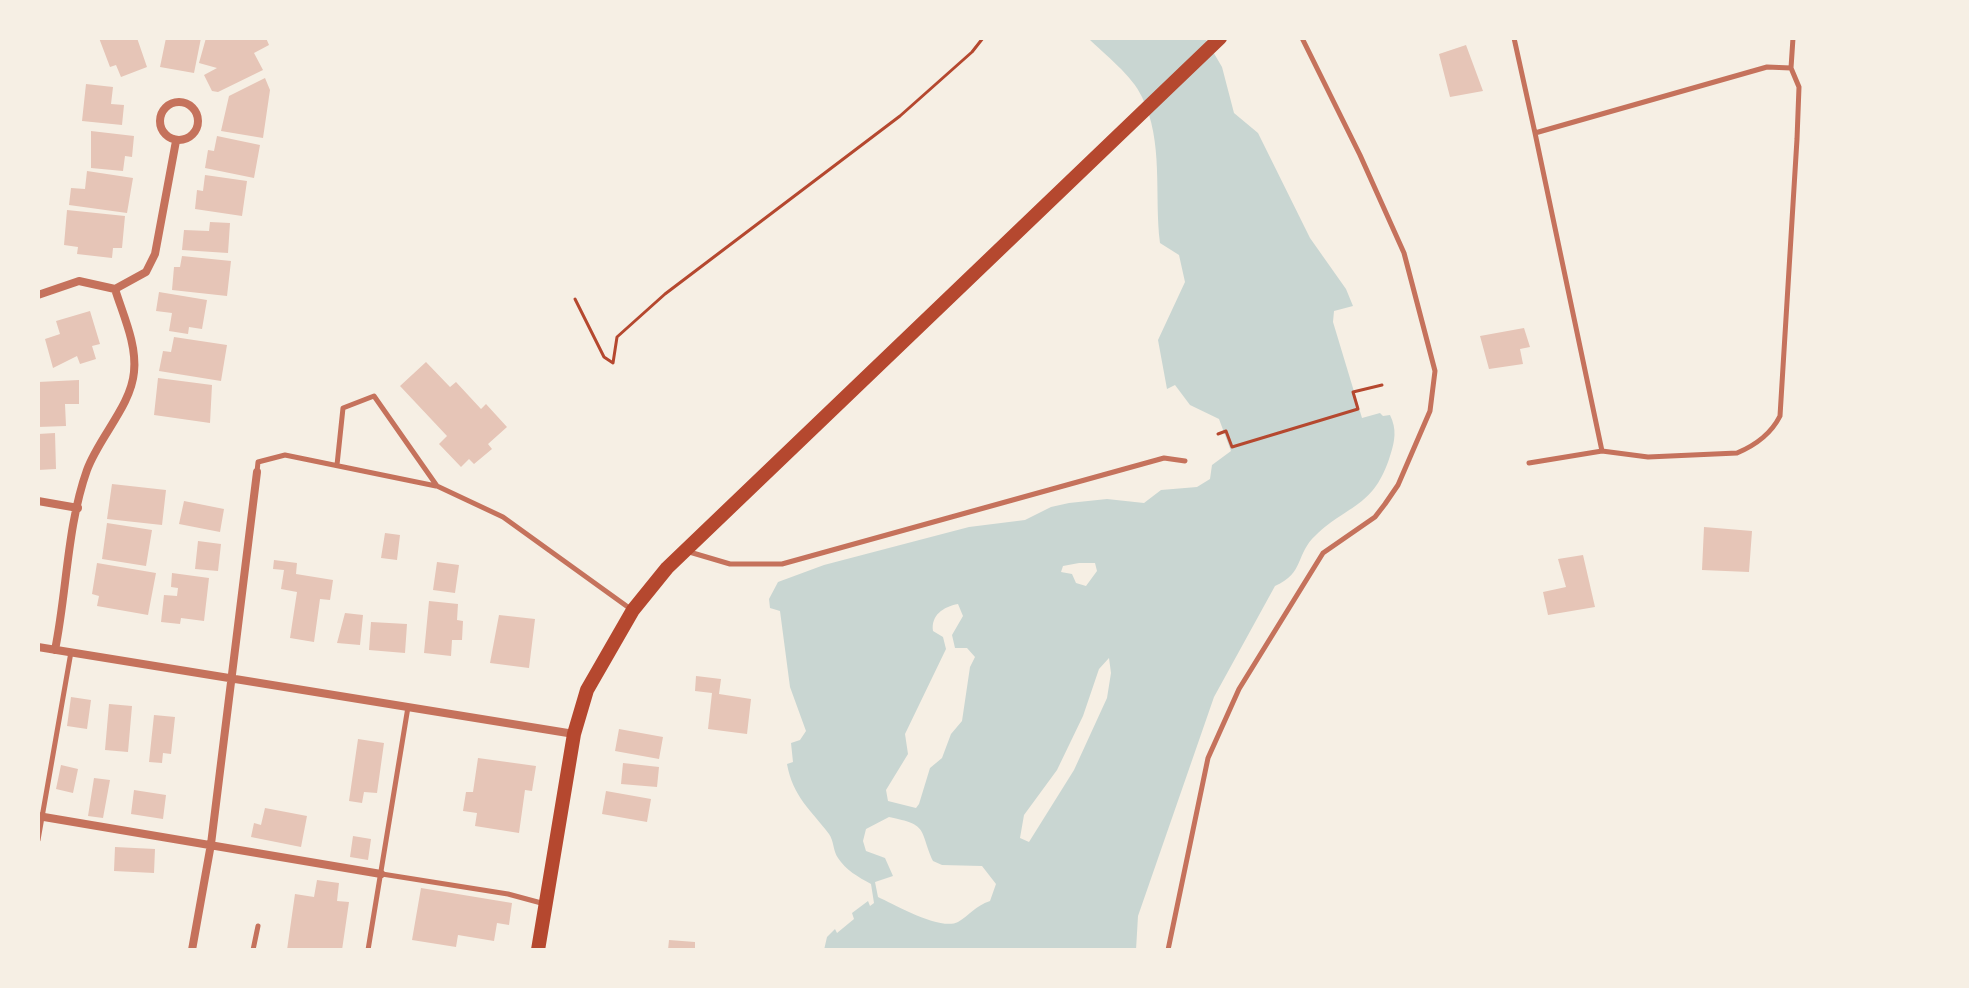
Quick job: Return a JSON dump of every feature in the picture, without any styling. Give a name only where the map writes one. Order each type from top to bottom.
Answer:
[{"type":"main road","points":[[538,950],[574,734],[597,671],[633,610],[685,551],[1220,38]]},
{"type":"street","points":[[181,101],[193,108],[199,120],[195,133],[176,141],[163,134],[158,121],[164,108],[181,101]]},
{"type":"street","points":[[38,295],[79,281],[115,289],[146,272],[155,254],[176,141]]},
{"type":"street","points":[[55,650],[78,508],[97,444],[125,400],[134,375],[135,352],[115,289]]},
{"type":"street","points":[[192,950],[211,844],[257,472]]},
{"type":"street","points":[[38,501],[78,508]]},
{"type":"street","points":[[38,647],[574,734]]},
{"type":"street","points":[[40,817],[381,874]]},
{"type":"lane","points":[[1168,950],[1208,758],[1239,689],[1323,553],[1375,517],[1385,504],[1398,485],[1430,411],[1435,371],[1404,253],[1302,38]]},
{"type":"lane","points":[[1514,38],[1602,451]]},
{"type":"lane","points":[[1529,463],[1602,451],[1648,457],[1737,453],[1751,447],[1775,425],[1780,416],[1797,139],[1799,87],[1791,68],[1793,38]]},
{"type":"lane","points":[[1535,133],[1767,67],[1791,68]]},
{"type":"lane","points":[[337,465],[343,408],[374,396],[437,486]]},
{"type":"lane","points":[[257,472],[258,462],[285,455],[437,486],[503,517],[633,610]]},
{"type":"lane","points":[[685,551],[730,564],[782,564],[1164,458],[1185,461]]},
{"type":"lane","points":[[38,840],[71,652]]},
{"type":"lane","points":[[368,950],[408,707]]},
{"type":"lane","points":[[381,874],[508,894],[546,905]]},
{"type":"lane","points":[[253,950],[258,926]]},
{"type":"path","points":[[575,299],[604,357],[613,363],[617,337],[665,294],[900,116],[972,52],[983,38]]},
{"type":"path","points":[[1218,434],[1226,431],[1232,447],[1260,439],[1358,409],[1353,392],[1382,385]]},
{"type":"shaded area","points":[[1088,38],[1205,38],[1222,67],[1234,113],[1258,133],[1310,238],[1346,289],[1353,306],[1334,311],[1333,322],[1362,418],[1380,413],[1390,415],[1394,430],[1392,451],[1376,486],[1359,503],[1316,535],[1309,542],[1296,569],[1285,581],[1275,586],[1214,697],[1138,916],[1136,950],[824,950],[827,937],[854,919],[852,913],[868,901],[870,906],[874,903],[871,884],[841,862],[829,834],[804,802],[790,775],[787,764],[793,762],[791,743],[800,740],[806,731],[790,687],[780,611],[770,608],[769,599],[778,582],[824,565],[969,527],[1025,520],[1051,507],[1069,503],[1107,499],[1144,503],[1161,490],[1197,487],[1210,479],[1212,465],[1231,451],[1219,419],[1190,405],[1175,385],[1167,389],[1158,340],[1185,282],[1179,255],[1160,243],[1156,150],[1149,114],[1132,81]],"holes":[[[1095,563],[1097,571],[1086,586],[1076,583],[1072,574],[1061,572],[1063,566]],[[958,604],[963,616],[952,635],[955,648],[967,648],[975,657],[970,667],[962,721],[951,734],[942,758],[930,768],[916,808],[888,801],[886,790],[908,754],[905,734],[946,649],[943,637],[933,631],[934,620]],[[1109,658],[1111,673],[1107,698],[1074,770],[1029,842],[1020,838],[1024,815],[1057,770],[1083,716],[1099,669]],[[889,817],[917,826],[933,861],[942,865],[982,866],[996,884],[990,901],[950,924],[918,916],[878,897],[875,882],[893,876],[885,858],[866,851],[863,841],[866,829]]]},
{"type":"building","points":[[99,38],[137,38],[147,67],[121,77],[116,65],[110,67]]},
{"type":"building","points":[[166,38],[201,38],[194,73],[160,67]]},
{"type":"building","points":[[206,38],[266,38],[269,45],[254,53],[263,70],[218,92],[212,91],[204,75],[217,68],[199,63]]},
{"type":"building","points":[[1466,45],[1483,91],[1450,97],[1439,54]]},
{"type":"building","points":[[265,78],[270,90],[263,138],[221,131],[229,96]]},
{"type":"building","points":[[86,84],[113,87],[111,104],[124,105],[122,125],[82,121]]},
{"type":"building","points":[[91,131],[134,136],[132,157],[125,156],[123,171],[91,168]]},
{"type":"building","points":[[217,136],[260,145],[254,178],[205,168],[208,150],[214,151]]},
{"type":"building","points":[[87,171],[133,178],[127,213],[69,205],[71,188],[85,189]]},
{"type":"building","points":[[205,175],[247,181],[242,216],[195,209],[197,190],[203,191]]},
{"type":"building","points":[[67,210],[125,216],[122,248],[113,248],[112,258],[77,254],[78,247],[64,245]]},
{"type":"building","points":[[210,222],[230,223],[228,253],[182,250],[184,230],[209,231]]},
{"type":"building","points":[[182,256],[231,261],[227,296],[172,290],[174,267],[180,267]]},
{"type":"building","points":[[159,292],[207,300],[202,329],[189,327],[188,334],[169,331],[172,313],[156,311]]},
{"type":"building","points":[[90,311],[100,344],[92,346],[96,359],[80,364],[77,356],[53,368],[45,339],[60,334],[56,321]]},
{"type":"building","points":[[1524,328],[1530,347],[1520,349],[1523,364],[1489,369],[1480,336]]},
{"type":"building","points":[[174,337],[227,345],[221,381],[159,371],[163,351],[171,352]]},
{"type":"building","points":[[426,362],[450,387],[456,382],[481,409],[486,404],[507,427],[488,444],[492,449],[474,464],[469,459],[461,467],[439,444],[447,436],[400,386]]},
{"type":"building","points":[[158,378],[212,385],[210,423],[154,415]]},
{"type":"building","points":[[79,380],[79,404],[65,404],[66,426],[38,427],[38,382]]},
{"type":"building","points":[[55,433],[56,469],[38,470],[38,434]]},
{"type":"building","points":[[112,484],[166,490],[162,525],[107,519]]},
{"type":"building","points":[[184,501],[224,509],[220,532],[179,524]]},
{"type":"building","points":[[107,523],[152,530],[146,566],[102,559]]},
{"type":"building","points":[[1704,527],[1752,531],[1749,572],[1702,570]]},
{"type":"building","points":[[385,533],[400,535],[397,560],[381,558]]},
{"type":"building","points":[[198,541],[221,544],[218,571],[195,569]]},
{"type":"building","points":[[1583,555],[1595,607],[1548,615],[1543,592],[1566,587],[1558,559]]},
{"type":"building","points":[[274,560],[297,563],[296,574],[333,580],[330,600],[320,599],[314,642],[290,638],[297,592],[281,589],[284,570],[273,569]]},
{"type":"building","points":[[437,562],[459,565],[455,593],[433,590]]},
{"type":"building","points":[[97,563],[156,573],[148,615],[97,606],[99,596],[92,594]]},
{"type":"building","points":[[172,573],[209,578],[204,621],[181,618],[180,624],[161,622],[164,595],[177,596],[178,588],[171,587]]},
{"type":"building","points":[[429,601],[458,604],[457,620],[463,621],[462,640],[452,640],[451,656],[424,653]]},
{"type":"building","points":[[345,613],[363,615],[360,645],[337,643]]},
{"type":"building","points":[[499,615],[535,619],[529,668],[490,663]]},
{"type":"building","points":[[371,622],[407,624],[405,653],[369,650]]},
{"type":"building","points":[[696,676],[721,679],[719,694],[751,699],[747,734],[708,729],[712,693],[695,691]]},
{"type":"building","points":[[71,697],[91,700],[87,729],[67,726]]},
{"type":"building","points":[[109,704],[132,706],[128,752],[105,750]]},
{"type":"building","points":[[154,715],[175,717],[171,754],[163,753],[162,763],[149,762]]},
{"type":"building","points":[[619,729],[663,737],[659,759],[615,751]]},
{"type":"building","points":[[358,739],[384,743],[377,793],[364,792],[362,803],[349,801]]},
{"type":"building","points":[[478,758],[536,766],[532,791],[525,790],[519,833],[475,826],[477,813],[463,811],[466,792],[473,792]]},
{"type":"building","points":[[623,763],[659,767],[657,787],[621,784]]},
{"type":"building","points":[[61,765],[78,769],[73,793],[56,789]]},
{"type":"building","points":[[94,778],[110,780],[103,818],[88,816]]},
{"type":"building","points":[[134,790],[166,795],[163,819],[131,814]]},
{"type":"building","points":[[606,791],[651,799],[647,822],[602,814]]},
{"type":"building","points":[[265,808],[307,816],[301,847],[251,837],[254,823],[261,825]]},
{"type":"building","points":[[353,836],[371,839],[368,860],[350,857]]},
{"type":"building","points":[[115,847],[155,849],[154,873],[114,871]]},
{"type":"building","points":[[317,880],[339,883],[337,901],[349,902],[342,950],[287,950],[295,894],[314,897]]},
{"type":"building","points":[[421,888],[512,903],[509,925],[497,923],[494,941],[458,935],[456,947],[412,940]]},
{"type":"building","points":[[669,940],[695,942],[695,950],[668,950]]}]
